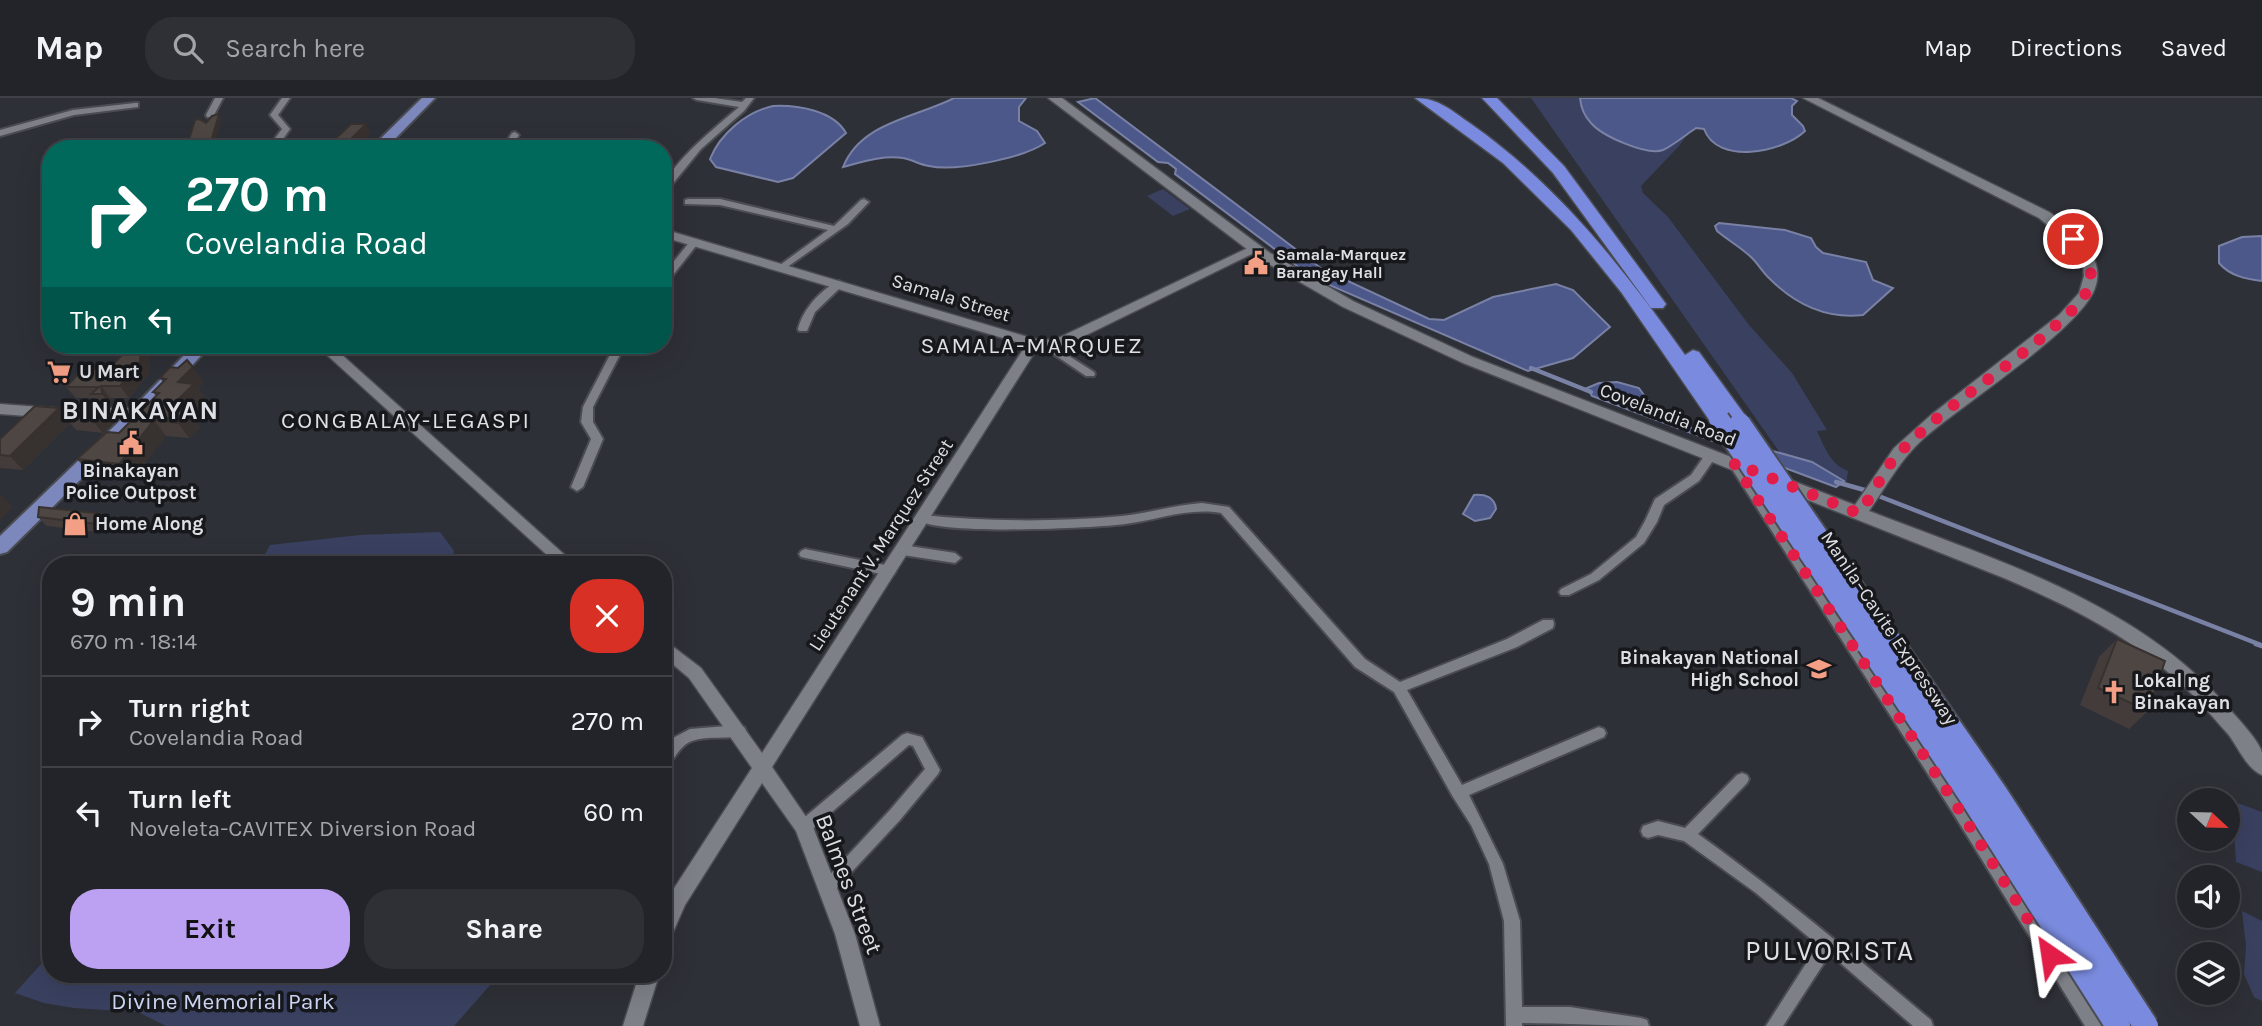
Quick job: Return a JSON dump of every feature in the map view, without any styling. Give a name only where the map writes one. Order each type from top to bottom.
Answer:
[{"type":"highway","name":"Manila–Cavite Expressway","points":[[1422,98],[1495,149],[1565,214],[1615,272],[1730,421],[1995,793],[2146,1026]]},
{"type":"highway","name":"Manila–Cavite Expressway","points":[[1489,98],[1521,128],[1600,224],[1730,421],[2118,1026]]},
{"type":"main road","points":[[386,140],[429,98]]},
{"type":"main road","name":"Covelandia Road","points":[[1054,98],[1256,249],[1298,277],[1348,304],[1468,360],[1711,455],[1862,509],[2040,585],[2118,626],[2174,665],[2201,688],[2227,716],[2262,766]]},
{"type":"main road","points":[[1809,98],[2044,215],[2073,239],[2090,266],[2088,288],[2080,301],[2046,334],[1938,417],[1900,451],[1875,485],[1862,509]]},
{"type":"main road","points":[[0,547],[138,413],[194,354]]},
{"type":"main road","points":[[0,409],[138,413]]},
{"type":"street","points":[[210,115],[219,98]]},
{"type":"street","points":[[278,140],[286,125],[274,115],[286,98]]},
{"type":"street","points":[[697,98],[747,102]]},
{"type":"street","points":[[672,179],[698,147],[747,102]]},
{"type":"street","points":[[0,133],[73,113],[135,105]]},
{"type":"street","points":[[512,140],[515,135]]},
{"type":"street","points":[[688,202],[719,202],[836,229]]},
{"type":"street","points":[[783,267],[836,229],[864,202]]},
{"type":"street","name":"Samala Street","points":[[672,236],[1039,343]]},
{"type":"street","points":[[672,270],[694,242]]},
{"type":"street","points":[[1039,343],[1056,344],[1063,341],[1256,249]]},
{"type":"street","points":[[803,329],[804,319],[810,311],[838,284]]},
{"type":"street","points":[[1039,343],[1090,374]]},
{"type":"street","name":"Lieutenant V. Marquez Street","points":[[672,912],[923,519],[1039,343]]},
{"type":"street","points":[[333,354],[558,556]]},
{"type":"street","points":[[577,486],[597,439],[587,422],[588,407],[615,354]]},
{"type":"street","points":[[1566,593],[1595,577],[1640,540],[1659,502],[1695,478],[1711,455]]},
{"type":"street","points":[[1734,463],[1958,808],[2094,1026]]},
{"type":"street","points":[[923,519],[959,524],[1063,522],[1125,519],[1211,507],[1225,510],[1360,663],[1399,688],[1476,821],[1496,864],[1512,921],[1513,1021],[1570,1015],[1641,1026]]},
{"type":"street","points":[[903,551],[955,558]]},
{"type":"street","points":[[805,554],[890,571]]},
{"type":"street","points":[[1399,688],[1512,643],[1548,624]]},
{"type":"street","name":"Balmes Street","points":[[672,654],[695,673],[739,731],[804,827],[845,934],[870,1026]]},
{"type":"street","points":[[672,743],[690,735],[739,731]]},
{"type":"street","points":[[1458,793],[1599,733]]},
{"type":"street","points":[[804,827],[907,739],[917,741],[933,770],[895,816],[828,887]]},
{"type":"street","points":[[1688,835],[1742,779]]},
{"type":"street","points":[[1648,831],[1658,828],[1688,835],[1761,888],[1926,1026]]},
{"type":"street","points":[[1774,1026],[1828,943]]},
{"type":"street","points":[[633,1026],[646,983]]},
{"type":"green space","points":[[1531,98],[1611,98],[1688,133],[1641,186],[1643,193],[1668,217],[1749,325],[1792,373],[1827,430],[1817,431],[1832,460],[1848,471],[1846,484],[1785,460]]},
{"type":"green space","points":[[1163,189],[1190,209],[1173,216],[1147,196]]},
{"type":"green space","points":[[440,532],[454,551],[453,556],[264,556],[270,545],[360,535]]},
{"type":"green space","points":[[2240,804],[2262,812],[2262,872],[2236,862],[2235,851],[2240,851]]},
{"type":"green space","points":[[2242,911],[2262,921],[2262,1001],[2254,997],[2244,974],[2246,946]]},
{"type":"green space","name":"Divine Memorial Park","points":[[42,963],[42,983],[492,983],[454,1026],[166,1026],[138,1012],[74,1008],[44,1003],[15,993]]},
{"type":"shaded area","points":[[954,98],[1026,98],[1019,107],[1019,121],[1037,131],[1045,143],[1021,154],[955,167],[926,165],[888,157],[843,167],[862,140],[876,131]]},
{"type":"shaded area","points":[[1095,98],[1322,269],[1429,319],[1444,320],[1493,297],[1556,284],[1573,290],[1610,327],[1573,358],[1528,371],[1313,278],[1175,174],[1176,169],[1168,163],[1158,162],[1078,102]]},
{"type":"shaded area","points":[[1580,98],[1791,98],[1797,101],[1792,106],[1792,115],[1805,131],[1781,145],[1751,152],[1722,148],[1711,140],[1704,129],[1696,128],[1663,150],[1647,150],[1625,144],[1597,128],[1585,115]]},
{"type":"shaded area","points":[[773,106],[814,110],[832,119],[846,133],[793,178],[778,182],[716,167],[710,159],[727,133],[753,113]]},
{"type":"shaded area","points":[[1719,223],[1785,230],[1811,238],[1823,253],[1866,262],[1873,280],[1893,288],[1863,315],[1837,315],[1813,308],[1780,288],[1748,254],[1717,231],[1715,226]]},
{"type":"shaded area","points":[[2262,236],[2262,281],[2233,274],[2219,263],[2219,246],[2242,237]]},
{"type":"shaded area","points":[[1617,382],[1639,388],[1655,411],[1681,425],[1812,462],[1844,481],[1836,487],[1592,396],[1587,388],[1599,383]]},
{"type":"shaded area","points":[[1474,495],[1492,499],[1496,509],[1490,518],[1475,521],[1463,514]]},
{"type":"building","points":[[219,114],[211,140],[189,140],[195,120],[206,123],[212,116]]},
{"type":"building","points":[[351,124],[366,124],[350,140],[334,140]]},
{"type":"building","points":[[123,354],[140,354],[140,362],[120,386],[101,386],[102,394],[91,394],[99,387],[66,387],[83,369],[109,369]]},
{"type":"building","points":[[187,360],[193,367],[178,382],[194,384],[168,409],[189,412],[178,423],[154,420],[119,464],[77,459],[107,432],[119,433],[159,393],[153,392],[166,379],[160,378],[170,367],[178,368]]},
{"type":"building","points":[[69,402],[97,402],[97,405],[87,414],[59,411]]},
{"type":"building","points":[[35,406],[59,408],[10,456],[0,455],[0,439]]},
{"type":"building","points":[[39,507],[105,514],[96,524],[38,517]]},
{"type":"building","points":[[2117,639],[2165,661],[2148,711],[2098,688]]},
{"type":"waterway","points":[[1531,368],[1591,392]]},
{"type":"waterway","points":[[1836,482],[1868,491]]},
{"type":"waterway","points":[[1876,495],[2261,645]]},
{"type":"waterway","points":[[2256,644],[2262,646]]},
{"type":"place","name":"Samala-Marquez Barangay Hall","points":[[1256,263]]},
{"type":"place","name":"U Mart","points":[[59,372]]},
{"type":"place","name":"Binakayan Police Outpost","points":[[131,443]]},
{"type":"place","name":"Home Along","points":[[75,524]]},
{"type":"place","name":"Binakayan National High School","points":[[1819,669]]},
{"type":"place","name":"Lokal ng Binakayan","points":[[2114,692]]},
{"type":"district","name":"SAMALA-MARQUEZ","points":[[1032,345]]},
{"type":"district","name":"BINAKAYAN","points":[[141,410]]},
{"type":"district","name":"CONGBALAY-LEGASPI","points":[[406,420]]},
{"type":"district","name":"PULVORISTA","points":[[1830,950]]},
{"type":"route","points":[[2050,955],[1734,463],[1858,513],[1866,505],[1879,478],[1900,451],[1938,417],[2046,334],[2080,301],[2088,288],[2091,274],[2088,259],[2073,239]]}]
